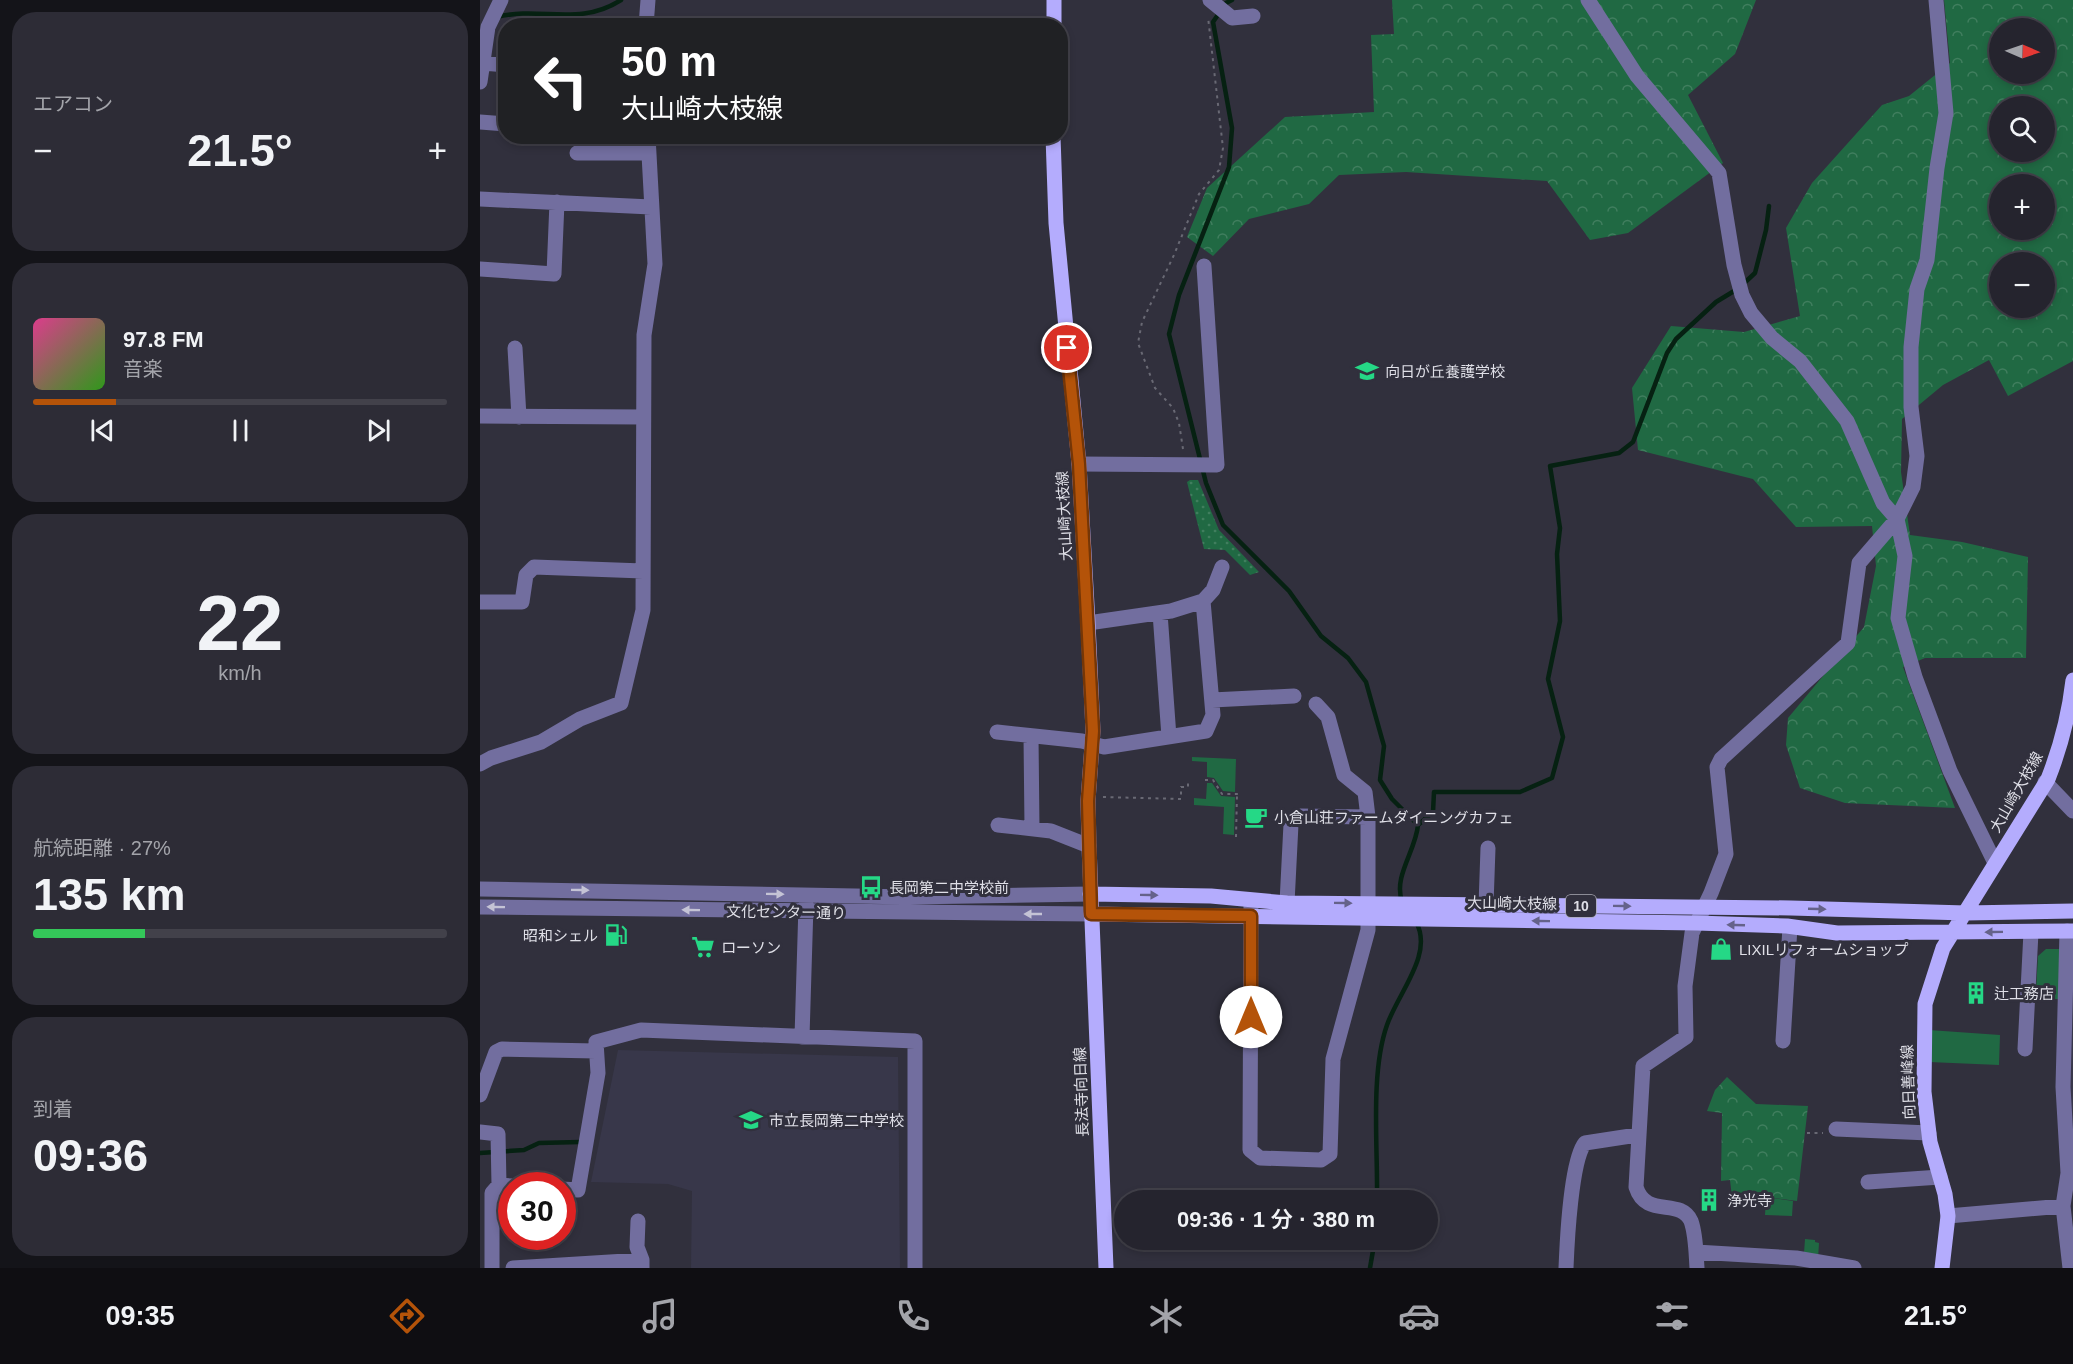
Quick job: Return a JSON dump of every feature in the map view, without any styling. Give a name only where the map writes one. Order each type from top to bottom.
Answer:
[{"type":"main road","points":[[1054,0],[1054,18]]},
{"type":"main road","name":"大山崎大枝線","points":[[1053,144],[1056,223],[1079,464],[1088,623],[1093,744],[1088,801],[1091,914],[1251,916],[1486,905],[1965,913],[2073,911]]},
{"type":"main road","name":"大山崎大枝線","points":[[1952,933],[2045,782],[2060,749],[2069,712],[2073,680]]},
{"type":"main road","name":"大山崎大枝線","points":[[1090,894],[1211,896],[1368,911],[1790,927],[1837,933],[2070,931]]},
{"type":"main road","name":"長法寺向日線","points":[[1091,914],[1106,1268]]},
{"type":"main road","name":"向日善峰線","points":[[1942,1268],[1948,1216],[1929,1133],[1924,1092],[1925,1004],[1943,948],[1952,933]]},
{"type":"street","points":[[480,80],[488,27],[501,0]]},
{"type":"street","points":[[647,18],[648,0]]},
{"type":"street","points":[[1588,0],[1637,76],[1719,173],[1734,265],[1742,295],[1751,313],[1772,338],[1800,361],[1847,421],[1883,503],[1897,519],[1905,556],[1898,618],[1915,678],[1950,771],[1995,863]]},
{"type":"street","points":[[1697,1268],[1690,1221],[1684,1213],[1647,1204],[1639,1196],[1636,1187],[1637,1136],[1643,1066],[1686,1037],[1684,986],[1692,933],[1726,854],[1717,767],[1721,759],[1848,643],[1859,563],[1897,519],[1908,501],[1916,472],[1911,347],[1917,289],[1927,260],[1937,168],[1946,113],[1936,0]]},
{"type":"street","points":[[1218,6],[1232,18],[1254,16]]},
{"type":"street","points":[[483,63],[498,64]]},
{"type":"street","points":[[480,122],[498,123]]},
{"type":"street","points":[[480,764],[491,758],[541,742],[580,719],[621,703],[643,610],[644,335],[655,264],[648,144]]},
{"type":"street","points":[[577,153],[649,153]]},
{"type":"street","points":[[480,199],[651,207]]},
{"type":"street","points":[[480,269],[554,274],[557,202]]},
{"type":"street","points":[[1079,464],[1217,465],[1204,266]]},
{"type":"street","points":[[515,348],[519,417]]},
{"type":"street","points":[[480,416],[643,417]]},
{"type":"street","points":[[480,602],[522,602],[526,575],[534,567],[643,571]]},
{"type":"street","points":[[1088,623],[1160,613],[1203,601],[1213,590],[1222,567]]},
{"type":"street","points":[[997,732],[1104,747],[1206,731],[1213,715],[1203,601]]},
{"type":"street","points":[[1160,613],[1169,737]]},
{"type":"street","points":[[1212,700],[1294,696]]},
{"type":"street","points":[[1251,900],[1250,1150],[1260,1158],[1321,1160],[1330,1154],[1333,1059],[1368,930],[1368,817],[1365,792],[1344,775],[1328,717],[1316,704]]},
{"type":"street","points":[[1031,736],[1032,828]]},
{"type":"street","points":[[2045,782],[2073,811]]},
{"type":"street","points":[[1287,903],[1291,824],[1300,816],[1368,817]]},
{"type":"street","points":[[998,825],[1051,831],[1089,846]]},
{"type":"street","points":[[1486,905],[1488,848]]},
{"type":"street","name":"文化センター通り","points":[[480,889],[909,897],[1090,894]]},
{"type":"street","points":[[802,1037],[806,895]]},
{"type":"street","name":"文化センター通り","points":[[480,907],[1091,914]]},
{"type":"street","points":[[1783,1041],[1790,927]]},
{"type":"street","points":[[2070,931],[2063,1087],[2068,1173],[2063,1206],[2070,1268]]},
{"type":"street","points":[[2025,1049],[2031,932]]},
{"type":"street","points":[[576,1190],[578,1190],[598,1072],[596,1042],[641,1030],[915,1041],[915,1268]]},
{"type":"street","points":[[480,1095],[496,1052],[502,1049],[596,1051]]},
{"type":"street","points":[[1836,1129],[1929,1133]]},
{"type":"street","points":[[480,1132],[498,1134],[492,1268]]},
{"type":"street","points":[[1566,1268],[1575,1176],[1581,1148],[1585,1143],[1637,1136]]},
{"type":"street","points":[[1868,1182],[1940,1177]]},
{"type":"street","points":[[1948,1216],[2063,1206]]},
{"type":"street","points":[[513,1268],[642,1264],[637,1247],[638,1221]]},
{"type":"street","points":[[1696,1252],[1796,1258],[1854,1268]]},
{"type":"path","points":[[1185,465],[1179,423],[1173,408],[1155,388],[1138,343],[1142,322],[1199,194],[1219,170],[1224,148],[1208,15],[1218,6]]},
{"type":"path","points":[[1103,796],[1181,799],[1181,787],[1188,787],[1188,779]]},
{"type":"path","points":[[1205,780],[1213,780],[1222,794],[1239,794],[1236,837]]},
{"type":"shaded area","points":[[2073,951],[2073,1155],[2067,1075]]},
{"type":"shaded area","name":"市立長岡第二中学校","points":[[618,1050],[898,1057],[900,1268],[691,1268],[692,1191],[668,1184],[591,1182]]},
{"type":"green space","points":[[1392,0],[1756,0],[1735,54],[1688,95],[1723,163],[1628,233],[1590,240],[1547,181],[1406,172],[1339,175],[1309,204],[1249,219],[1213,256],[1187,237],[1207,188],[1285,117],[1374,112],[1371,35],[1394,34]]},
{"type":"green space","points":[[1944,0],[2073,0],[2073,361],[2008,396],[1989,360],[1943,385],[1902,419],[1901,472],[1910,535],[1962,542],[2028,557],[2026,658],[1925,658],[1903,667],[1955,808],[1845,803],[1800,788],[1786,745],[1788,718],[1864,627],[1876,566],[1872,526],[1796,527],[1753,479],[1638,450],[1632,388],[1671,326],[1744,332],[1800,316],[1786,228],[1812,183],[1882,105],[1909,96],[1950,63]]},
{"type":"green space","points":[[1198,480],[1219,530],[1259,572],[1250,575],[1225,550],[1204,549],[1187,482]]},
{"type":"green space","points":[[1192,757],[1236,759],[1235,792],[1223,791],[1214,778],[1207,777],[1207,762],[1192,761]]},
{"type":"green space","points":[[1207,783],[1212,783],[1221,796],[1235,797],[1234,835],[1223,834],[1224,807],[1194,805],[1194,798],[1206,799]]},
{"type":"green space","points":[[2046,949],[2059,949],[2064,959],[2061,999],[2046,999],[2046,992],[2036,992],[2038,956]]},
{"type":"green space","points":[[1929,1030],[2000,1035],[1999,1065],[1929,1062]]},
{"type":"green space","points":[[1727,1077],[1756,1104],[1808,1106],[1797,1201],[1768,1197],[1732,1197],[1730,1180],[1721,1181],[1722,1113],[1707,1111],[1715,1090]]},
{"type":"green space","points":[[1766,1197],[1793,1201],[1792,1216],[1765,1215]]},
{"type":"green space","points":[[1805,1239],[1819,1243],[1818,1259],[1804,1253]]},
{"type":"waterway","points":[[497,17],[513,14],[590,12],[621,0]]},
{"type":"waterway","points":[[1232,0],[1226,3],[1213,22],[1232,128],[1229,167],[1179,295],[1169,334],[1206,483],[1223,525],[1289,591],[1321,636],[1348,658],[1366,682],[1384,746],[1380,780],[1392,799],[1418,825],[1400,883],[1402,901]]},
{"type":"waterway","points":[[1418,825],[1433,812],[1434,792],[1520,792],[1552,778],[1563,737],[1548,679],[1560,621],[1557,554],[1560,528],[1550,466],[1619,453],[1633,442],[1667,353],[1676,339],[1716,302],[1739,288],[1755,273],[1766,230],[1769,206]]},
{"type":"waterway","points":[[1377,1190],[1378,1065],[1387,1025],[1418,960],[1421,947],[1416,922]]},
{"type":"waterway","points":[[480,1153],[524,1150],[539,1143],[580,1142]]},
{"type":"waterway","points":[[1370,1268],[1373,1250]]},
{"type":"place","name":"向日が丘養護学校","points":[[1367,371]]},
{"type":"place","name":"小倉山荘ファームダイニングカフェ","points":[[1256,817]]},
{"type":"place","name":"長岡第二中学校前","points":[[871,887]]},
{"type":"place","name":"昭和シェル","points":[[616,935]]},
{"type":"place","name":"ローソン","points":[[703,947]]},
{"type":"place","name":"LIXILリフォームショップ","points":[[1721,949]]},
{"type":"place","name":"辻工務店","points":[[1976,993]]},
{"type":"place","name":"市立長岡第二中学校","points":[[751,1120]]},
{"type":"place","name":"浄光寺","points":[[1709,1200]]},
{"type":"route","points":[[1067,348],[1079,464],[1093,731],[1088,801],[1091,914],[1251,916],[1251,1017]]}]
